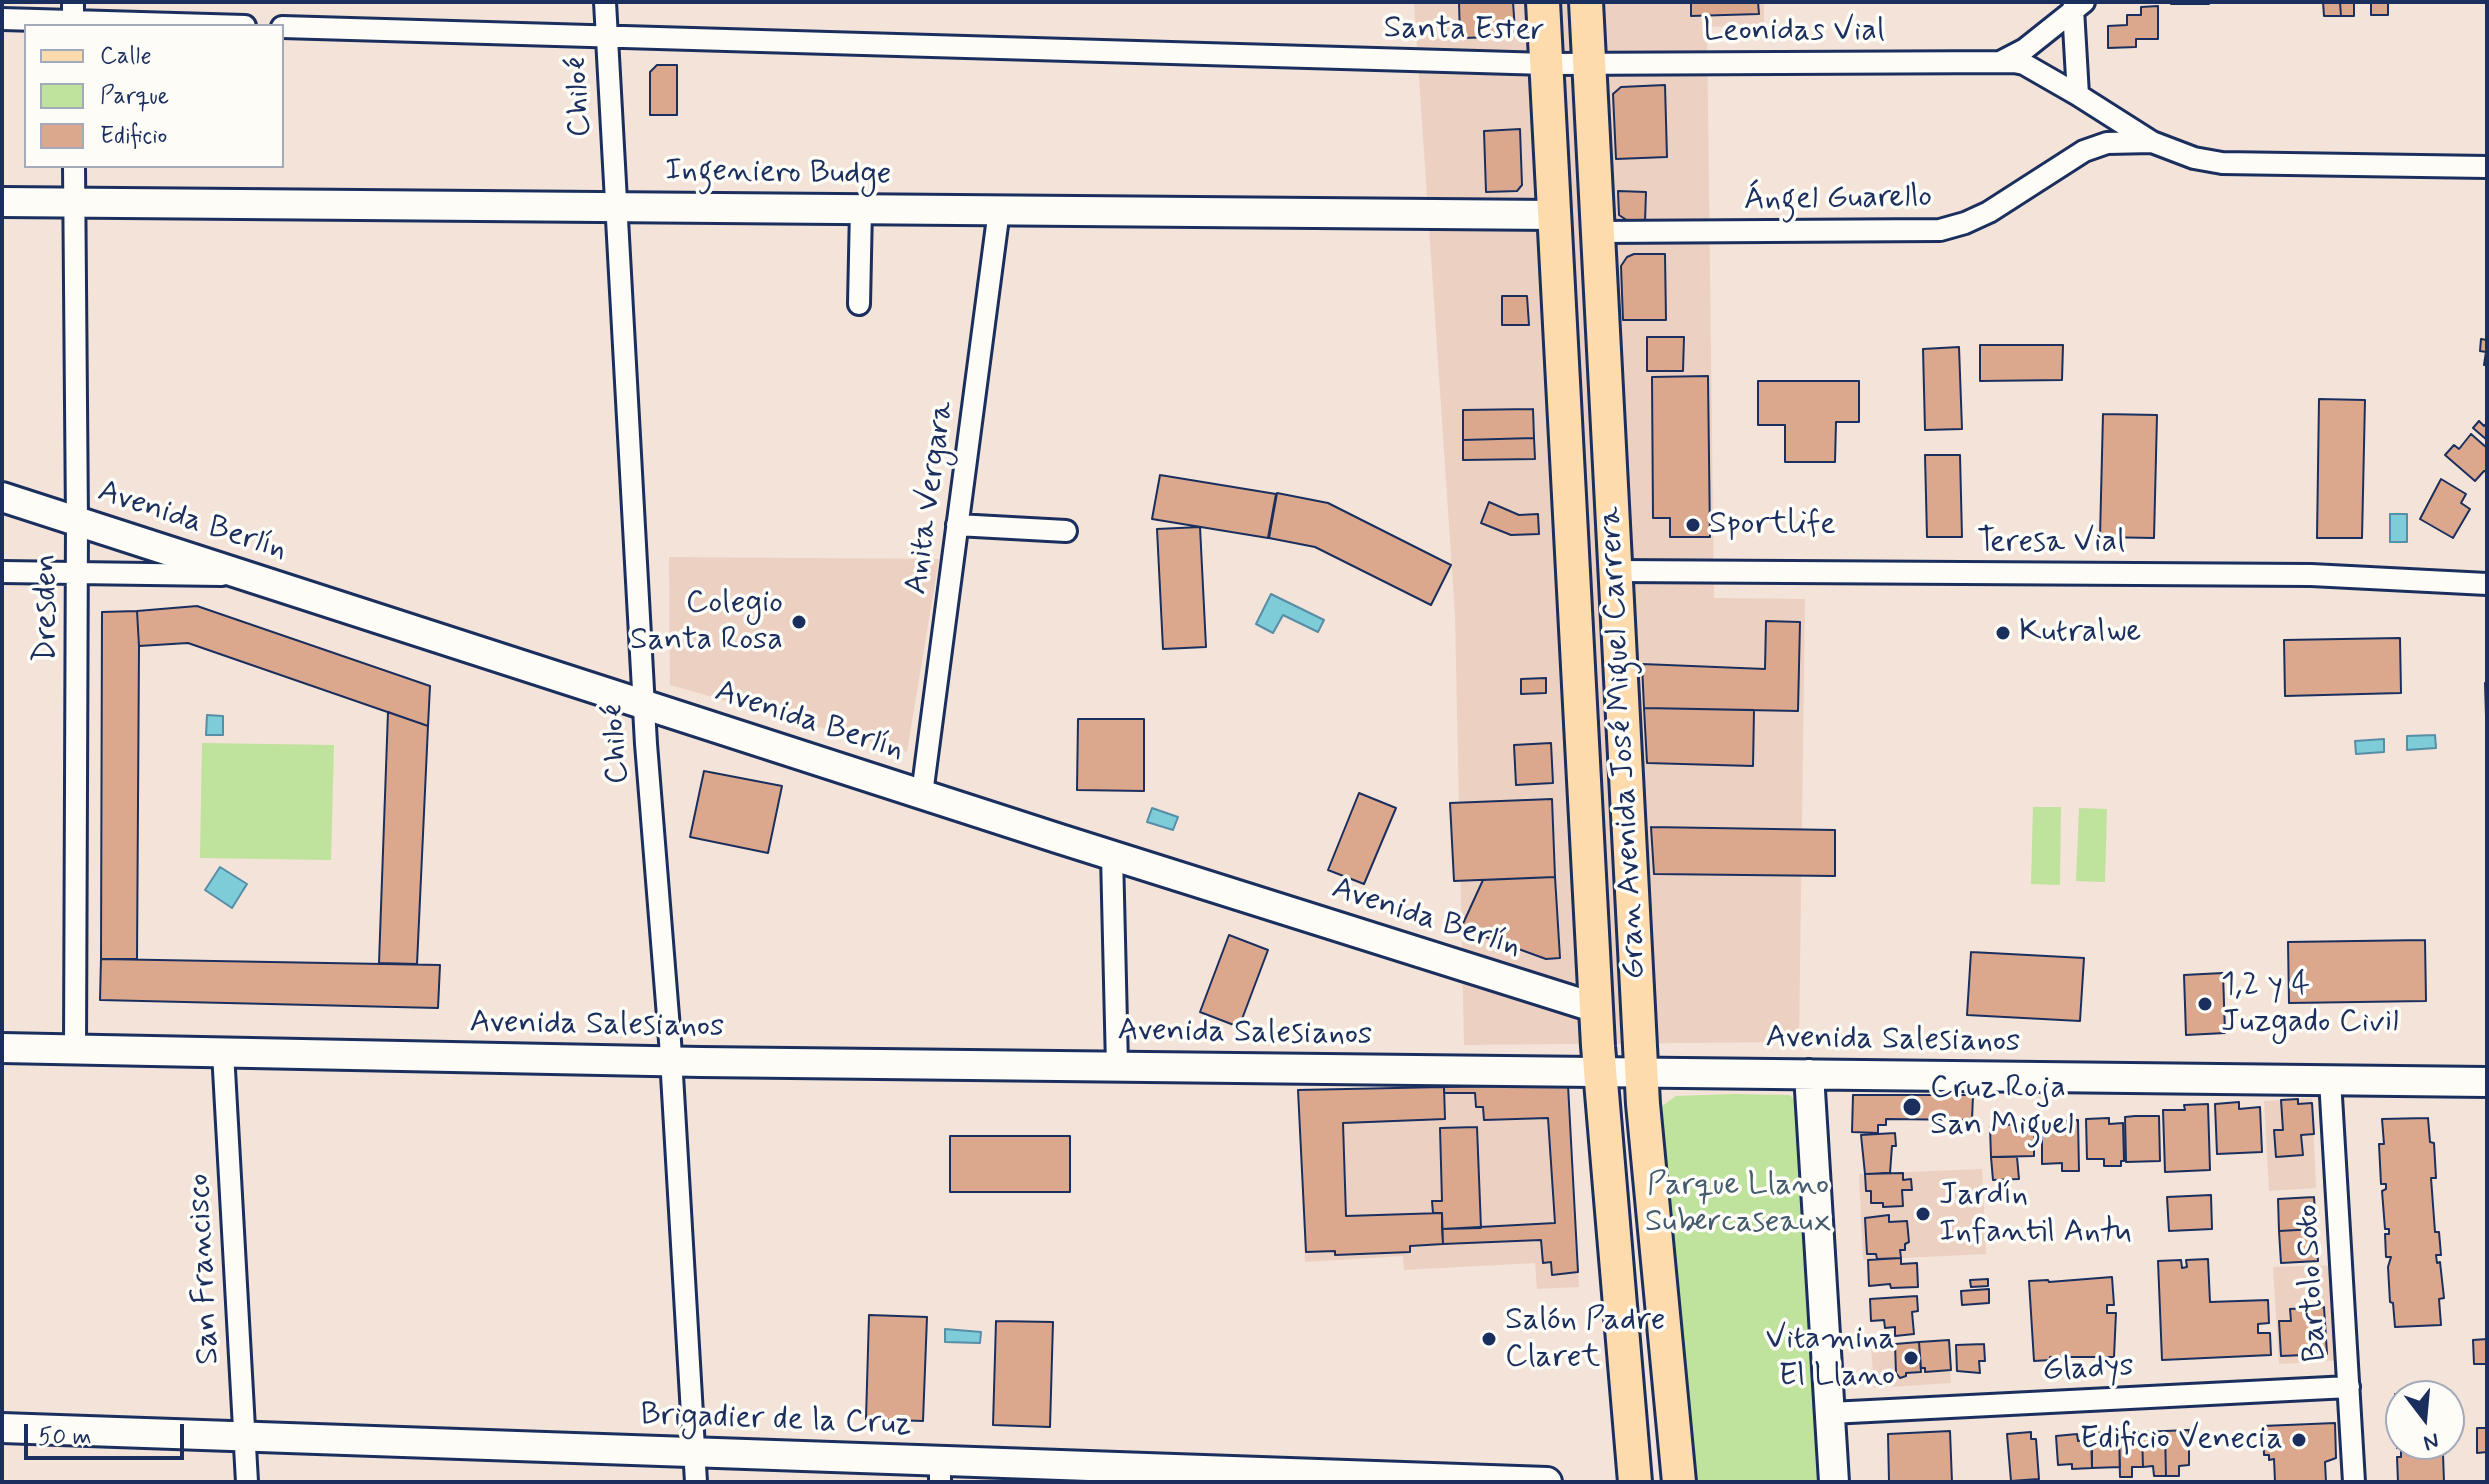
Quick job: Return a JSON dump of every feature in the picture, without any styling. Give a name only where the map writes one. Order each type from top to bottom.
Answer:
[{"type":"main road","name":"Gran Avenida José Miguel Carrera","points":[[1543,2],[1596,1008],[1635,1482]]},
{"type":"main road","name":"Gran Avenida José Miguel Carrera","points":[[1586,2],[1642,1071],[1671,1481]]},
{"type":"main road","name":"Ingeniero Budge","points":[[2,202],[1554,215]]},
{"type":"main road","name":"Avenida Berlín","points":[[2,497],[1596,1008]]},
{"type":"main road","points":[[1572,541],[1591,559],[1615,571]]},
{"type":"main road","name":"Avenida Salesianos","points":[[2,1048],[671,1061],[2487,1082]]},
{"type":"main road","points":[[1809,1074],[1834,1482]]},
{"type":"main road","name":"Brigadier de la Cruz","points":[[2,1428],[694,1452],[940,1472],[1547,1482]]},
{"type":"street","name":"Chiloé","points":[[605,2],[644,705],[671,1061],[696,1482]]},
{"type":"street","points":[[2000,62],[2025,49],[2077,4]]},
{"type":"street","points":[[2077,4],[2078,95]]},
{"type":"street","points":[[2,19],[73,16],[211,24]]},
{"type":"street","name":"Santa Ester","points":[[284,27],[1547,64],[1589,62]]},
{"type":"street","name":"Leonidas Vial","points":[[1589,62],[2000,62],[2024,64],[2078,95]]},
{"type":"street","name":"Ángel Guarello","points":[[2078,95],[2175,153],[2222,163],[2487,167]]},
{"type":"street","name":"Ángel Guarello","points":[[1598,232],[1940,230],[1989,212],[2084,151],[2107,143],[2152,142]]},
{"type":"street","name":"Dresden","points":[[74,168],[77,521],[75,1049]]},
{"type":"street","points":[[859,304],[861,209]]},
{"type":"street","name":"Anita Vergara","points":[[922,794],[999,210]]},
{"type":"street","points":[[957,525],[1066,531]]},
{"type":"street","name":"Teresa Vial","points":[[1615,571],[2311,575],[2487,584]]},
{"type":"street","points":[[2,572],[248,576]]},
{"type":"street","points":[[1112,855],[1117,1066]]},
{"type":"street","name":"San Francisco","points":[[223,1052],[247,1482]]},
{"type":"street","name":"Bartolo Soto","points":[[2330,1080],[2354,1482]]},
{"type":"street","name":"Gladys","points":[[1830,1413],[2349,1387]]},
{"type":"shaded area","points":[[1414,2],[1764,2],[1764,25],[1707,27],[1714,598],[1805,599],[1799,1042],[1464,1045],[1455,615]]},
{"type":"shaded area","name":"Colegio Santa Rosa","points":[[669,557],[939,559],[907,752],[670,685]]},
{"type":"shaded area","points":[[1568,1085],[1579,1287],[1537,1289],[1535,1263],[1404,1270],[1403,1256],[1305,1262],[1298,1090]]},
{"type":"shaded area","points":[[2312,1098],[2316,1188],[2269,1191],[2264,1101]]},
{"type":"shaded area","name":"Jardín Infantil Antu","points":[[1982,1169],[1986,1254],[1863,1260],[1859,1174]]},
{"type":"shaded area","points":[[2336,1265],[2343,1360],[2279,1364],[2273,1267]]},
{"type":"shaded area","name":"Vitamina El Llano","points":[[1949,1340],[1951,1383],[1874,1388],[1871,1345]]},
{"type":"green space","points":[[202,743],[334,745],[331,860],[200,858]]},
{"type":"green space","points":[[2033,807],[2061,807],[2060,885],[2031,884]]},
{"type":"green space","points":[[2079,808],[2107,809],[2105,882],[2076,881]]},
{"type":"green space","name":"Parque Llano Subercaseaux","points":[[1790,1095],[1801,1108],[1824,1482],[1690,1482],[1662,1106],[1676,1096]]},
{"type":"water","points":[[2390,514],[2407,514],[2407,542],[2390,542]]},
{"type":"water","points":[[1271,594],[1324,620],[1318,632],[1283,615],[1273,633],[1256,624]]},
{"type":"water","points":[[207,715],[223,716],[223,735],[206,735]]},
{"type":"water","points":[[2435,735],[2436,748],[2407,750],[2407,736]]},
{"type":"water","points":[[2384,739],[2384,752],[2356,754],[2355,741]]},
{"type":"water","points":[[1152,808],[1178,817],[1173,830],[1147,822]]},
{"type":"water","points":[[220,867],[247,884],[232,908],[205,890]]},
{"type":"water","points":[[945,1329],[981,1332],[980,1343],[945,1342]]},
{"type":"building","points":[[1459,2],[1513,2],[1515,31],[1500,37],[1460,38]]},
{"type":"building","points":[[1691,2],[1758,2],[1759,14],[1691,16]]},
{"type":"building","points":[[2209,2],[2209,4],[2171,4]]},
{"type":"building","points":[[2323,2],[2340,2],[2341,16],[2324,16]]},
{"type":"building","points":[[2340,2],[2354,2],[2354,16],[2341,16]]},
{"type":"building","points":[[2371,2],[2388,2],[2388,15],[2371,15]]},
{"type":"building","points":[[2158,6],[2158,39],[2136,39],[2136,47],[2108,48],[2108,26],[2127,25],[2127,15],[2141,15],[2141,7]]},
{"type":"building","points":[[657,65],[677,65],[677,115],[650,115],[650,72]]},
{"type":"building","points":[[1665,85],[1667,157],[1616,159],[1613,94],[1621,87]]},
{"type":"building","points":[[1520,129],[1522,185],[1517,191],[1486,192],[1484,131]]},
{"type":"building","points":[[1618,191],[1646,192],[1645,222],[1628,221],[1619,215]]},
{"type":"building","points":[[1634,254],[1665,254],[1666,320],[1623,320],[1621,266],[1627,257]]},
{"type":"building","points":[[1502,296],[1527,296],[1529,325],[1502,325]]},
{"type":"building","points":[[1647,337],[1684,337],[1683,371],[1647,371]]},
{"type":"building","points":[[2481,339],[2487,340],[2487,365],[2484,365],[2486,352],[2480,351]]},
{"type":"building","points":[[1980,345],[2063,345],[2062,380],[1980,381]]},
{"type":"building","points":[[1959,347],[1962,429],[1925,430],[1923,349]]},
{"type":"building","points":[[1708,376],[1710,537],[1670,537],[1670,518],[1653,518],[1652,377]]},
{"type":"building","points":[[1758,381],[1859,381],[1859,422],[1836,422],[1835,462],[1785,462],[1785,425],[1758,425]]},
{"type":"building","points":[[2319,399],[2365,400],[2362,538],[2317,538]]},
{"type":"building","points":[[1533,409],[1534,438],[1463,440],[1463,410]]},
{"type":"building","points":[[2103,414],[2157,415],[2154,538],[2100,537]]},
{"type":"building","points":[[2479,421],[2484,426],[2487,423],[2487,440],[2473,428]]},
{"type":"building","points":[[2471,434],[2487,448],[2487,472],[2484,471],[2475,481],[2445,455],[2454,445],[2459,449]]},
{"type":"building","points":[[1534,438],[1535,459],[1463,460],[1463,440]]},
{"type":"building","points":[[1925,455],[1960,455],[1962,537],[1927,537]]},
{"type":"building","points":[[1160,475],[1276,494],[1268,538],[1152,519]]},
{"type":"building","points":[[2441,479],[2466,494],[2461,503],[2470,509],[2453,538],[2420,519]]},
{"type":"building","points":[[1277,493],[1328,503],[1451,565],[1431,605],[1315,547],[1269,538]]},
{"type":"building","points":[[1489,502],[1519,515],[1538,514],[1539,534],[1511,535],[1481,523]]},
{"type":"building","points":[[1200,527],[1206,647],[1163,649],[1157,529]]},
{"type":"building","points":[[197,606],[430,686],[428,726],[188,643],[139,646],[137,611]]},
{"type":"building","points":[[137,611],[137,959],[101,959],[102,612]]},
{"type":"building","points":[[1766,621],[1800,622],[1798,711],[1644,708],[1642,664],[1765,669]]},
{"type":"building","points":[[2400,638],[2401,693],[2285,696],[2284,640]]},
{"type":"building","points":[[1546,678],[1546,693],[1521,694],[1521,679]]},
{"type":"building","points":[[2485,683],[2487,683],[2487,749]]},
{"type":"building","points":[[1644,708],[1754,710],[1753,766],[1647,763]]},
{"type":"building","points":[[388,712],[428,726],[417,964],[379,963]]},
{"type":"building","points":[[1078,719],[1144,719],[1144,791],[1077,790]]},
{"type":"building","points":[[1551,743],[1553,783],[1516,785],[1514,745]]},
{"type":"building","points":[[704,771],[782,786],[768,853],[690,837]]},
{"type":"building","points":[[1359,793],[1396,808],[1364,884],[1328,870]]},
{"type":"building","points":[[1552,799],[1555,877],[1454,881],[1450,803]]},
{"type":"building","points":[[1651,827],[1835,830],[1835,876],[1654,874]]},
{"type":"building","points":[[1555,877],[1560,958],[1546,959],[1461,928],[1483,880]]},
{"type":"building","points":[[1229,935],[1268,950],[1239,1027],[1200,1012]]},
{"type":"building","points":[[2425,940],[2426,1001],[2289,1003],[2288,942]]},
{"type":"building","points":[[1971,952],[2084,958],[2080,1021],[1967,1015]]},
{"type":"building","points":[[101,959],[440,965],[438,1008],[100,1000]]},
{"type":"building","name":"1,2 y 4 Juzgado Civil","points":[[2223,973],[2225,1033],[2186,1035],[2184,975]]},
{"type":"building","points":[[1568,1085],[1578,1272],[1552,1275],[1551,1262],[1543,1263],[1541,1240],[1443,1244],[1442,1229],[1555,1223],[1548,1118],[1484,1120],[1483,1107],[1476,1107],[1475,1093],[1444,1093],[1444,1087]]},
{"type":"building","points":[[1444,1087],[1445,1119],[1343,1123],[1346,1216],[1442,1213],[1443,1244],[1410,1246],[1410,1252],[1335,1255],[1335,1251],[1306,1252],[1298,1090]]},
{"type":"building","name":"Cruz Roja San Miguel","points":[[1853,1095],[1973,1095],[1972,1120],[1886,1119],[1886,1125],[1878,1125],[1878,1133],[1852,1132]]},
{"type":"building","points":[[2298,1099],[2298,1104],[2312,1103],[2314,1134],[2301,1135],[2303,1155],[2276,1157],[2274,1130],[2283,1130],[2281,1100]]},
{"type":"building","points":[[2239,1102],[2239,1109],[2260,1107],[2262,1152],[2217,1154],[2215,1104]]},
{"type":"building","points":[[2208,1104],[2210,1170],[2165,1172],[2163,1110],[2185,1110],[2184,1105]]},
{"type":"building","points":[[2159,1116],[2160,1161],[2126,1162],[2125,1117]]},
{"type":"building","points":[[2109,1118],[2109,1124],[2123,1123],[2124,1161],[2121,1161],[2121,1166],[2104,1166],[2104,1159],[2087,1159],[2086,1119]]},
{"type":"building","points":[[2428,1118],[2430,1142],[2434,1143],[2436,1178],[2431,1178],[2435,1232],[2439,1232],[2441,1255],[2436,1255],[2437,1263],[2440,1262],[2444,1298],[2439,1299],[2441,1325],[2395,1327],[2388,1267],[2391,1257],[2386,1257],[2385,1234],[2389,1234],[2389,1229],[2385,1229],[2382,1191],[2386,1189],[2386,1184],[2381,1184],[2379,1144],[2384,1144],[2382,1119]]},
{"type":"building","points":[[2078,1120],[2079,1171],[2062,1171],[2062,1163],[2042,1164],[2042,1129],[2058,1129],[2058,1121]]},
{"type":"building","points":[[1996,1124],[2034,1126],[2034,1156],[1991,1157],[1990,1127]]},
{"type":"building","points":[[1477,1127],[1481,1228],[1442,1229],[1442,1213],[1433,1213],[1432,1201],[1442,1201],[1440,1128]]},
{"type":"building","points":[[1895,1133],[1896,1146],[1892,1146],[1890,1173],[1865,1174],[1861,1135]]},
{"type":"building","points":[[950,1136],[1070,1136],[1070,1192],[950,1192]]},
{"type":"building","points":[[1991,1157],[2017,1157],[2019,1179],[1993,1180]]},
{"type":"building","points":[[1903,1173],[1903,1180],[1911,1179],[1912,1190],[1902,1190],[1903,1206],[1883,1207],[1883,1203],[1871,1203],[1871,1191],[1866,1191],[1865,1174]]},
{"type":"building","points":[[2211,1195],[2212,1229],[2169,1231],[2167,1197]]},
{"type":"building","points":[[2314,1197],[2316,1229],[2279,1231],[2278,1199]]},
{"type":"building","points":[[1889,1215],[1889,1222],[1907,1221],[1909,1242],[1905,1244],[1905,1250],[1900,1250],[1901,1258],[1877,1259],[1876,1254],[1867,1254],[1865,1218]]},
{"type":"building","points":[[2316,1229],[2318,1261],[2281,1263],[2279,1231]]},
{"type":"building","points":[[1901,1258],[1901,1264],[1917,1263],[1918,1287],[1891,1288],[1890,1284],[1869,1286],[1868,1260]]},
{"type":"building","points":[[2208,1259],[2210,1302],[2268,1300],[2269,1323],[2258,1324],[2258,1333],[2270,1333],[2271,1355],[2162,1360],[2158,1261],[2181,1260],[2182,1268],[2187,1267],[2186,1260]]},
{"type":"building","points":[[2112,1277],[2114,1305],[2107,1305],[2107,1313],[2116,1313],[2114,1357],[2050,1357],[2050,1360],[2034,1361],[2029,1281]]},
{"type":"building","points":[[1988,1279],[1988,1286],[1971,1287],[1970,1280]]},
{"type":"building","points":[[1989,1289],[1989,1303],[1962,1305],[1961,1291]]},
{"type":"building","points":[[1917,1296],[1918,1311],[1912,1312],[1914,1334],[1895,1336],[1895,1327],[1885,1328],[1884,1320],[1871,1321],[1870,1299]]},
{"type":"building","points":[[2324,1307],[2327,1354],[2281,1356],[2279,1321],[2291,1321],[2290,1309]]},
{"type":"building","points":[[869,1315],[927,1317],[923,1421],[866,1419]]},
{"type":"building","points":[[996,1321],[1053,1322],[1050,1427],[993,1425]]},
{"type":"building","points":[[2487,1339],[2487,1364],[2474,1364],[2473,1340]]},
{"type":"building","points":[[1949,1340],[1951,1370],[1925,1372],[1925,1368],[1921,1368],[1919,1342]]},
{"type":"building","points":[[1919,1342],[1921,1372],[1906,1373],[1900,1378],[1896,1373],[1895,1344]]},
{"type":"building","points":[[1984,1344],[1985,1361],[1979,1361],[1980,1373],[1957,1371],[1956,1345]]},
{"type":"building","name":"Edificio Venecia","points":[[2335,1423],[2336,1458],[2325,1462],[2326,1482],[2275,1482],[2274,1459],[2269,1460],[2269,1455],[2264,1455],[2263,1426]]},
{"type":"building","points":[[2477,1428],[2487,1428],[2487,1452],[2477,1453]]},
{"type":"building","points":[[2189,1430],[2189,1465],[2179,1466],[2179,1476],[2166,1476],[2165,1431]]},
{"type":"building","points":[[1950,1431],[1952,1482],[1889,1482],[1888,1434]]},
{"type":"building","points":[[2165,1431],[2166,1476],[2154,1476],[2153,1466],[2143,1467],[2142,1432]]},
{"type":"building","points":[[2031,1432],[2031,1439],[2036,1439],[2039,1479],[2011,1481],[2007,1434]]},
{"type":"building","points":[[2119,1432],[2120,1467],[2092,1468],[2091,1433]]},
{"type":"building","points":[[2119,1432],[2142,1432],[2143,1467],[2132,1467],[2132,1477],[2120,1477]]},
{"type":"building","points":[[2077,1434],[2078,1441],[2085,1440],[2085,1446],[2092,1446],[2092,1468],[2072,1469],[2072,1464],[2058,1465],[2056,1436]]},
{"type":"building","points":[[2397,1460],[2443,1460],[2444,1482],[2398,1482]]},
{"type":"place","name":"Sportlife","points":[[1693,525]]},
{"type":"place","name":"Colegio Santa Rosa","points":[[799,622]]},
{"type":"place","name":"Kutralwe","points":[[2003,633]]},
{"type":"place","name":"1,2 y 4 Juzgado Civil","points":[[2205,1004]]},
{"type":"place","name":"Cruz Roja San Miguel","points":[[1912,1107]]},
{"type":"place","name":"Jardín Infantil Antu","points":[[1923,1214]]},
{"type":"place","name":"Salón Padre Claret","points":[[1489,1339]]},
{"type":"place","name":"Vitamina El Llano","points":[[1911,1358]]},
{"type":"place","name":"Edificio Venecia","points":[[2299,1440]]}]
